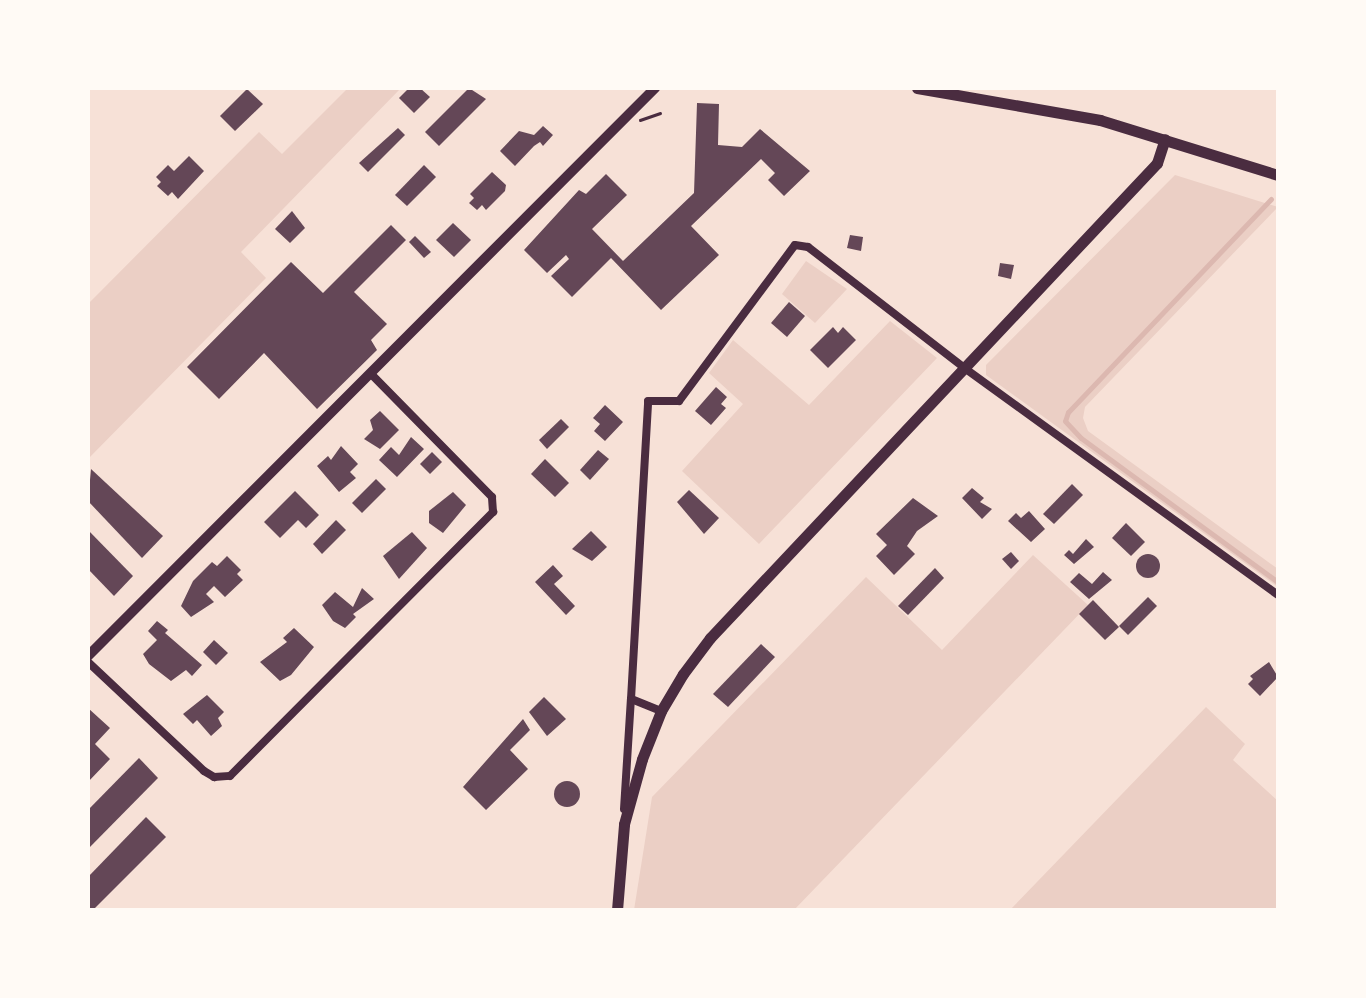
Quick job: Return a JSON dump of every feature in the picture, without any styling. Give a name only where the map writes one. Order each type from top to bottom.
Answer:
[{"type":"main road","points":[[918,88],[1100,120],[1278,175]]},
{"type":"main road","points":[[617,910],[624,824],[661,711],[710,638],[1156,162],[1165,140]]},
{"type":"street","points":[[371,374],[492,496],[493,512],[230,776],[214,778],[88,659],[371,374],[655,88]]},
{"type":"street","points":[[624,824],[648,400],[679,401],[790,248],[808,247],[964,367],[1278,595]]},
{"type":"street","points":[[631,699],[661,711]]},
{"type":"path","points":[[638,120],[660,113]]},
{"type":"shaded area","points":[[348,88],[401,88],[241,252],[266,278],[88,459],[88,304],[259,132],[282,154]]},
{"type":"shaded area","points":[[1175,175],[1278,207],[1085,407],[1083,418],[1088,431],[1278,569],[1278,587],[986,375],[986,365]]},
{"type":"shaded area","points":[[806,261],[847,289],[815,323],[782,294]]},
{"type":"shaded area","points":[[890,321],[937,358],[759,544],[682,471],[743,404],[709,373],[733,340],[809,405]]},
{"type":"shaded area","points":[[1033,555],[1088,605],[794,910],[634,910],[652,797],[866,577],[942,650]]},
{"type":"shaded area","points":[[1206,707],[1245,744],[1233,760],[1278,801],[1278,910],[1010,910]]},
{"type":"building","points":[[409,88],[420,88],[430,97],[414,113],[399,98]]},
{"type":"building","points":[[469,88],[486,99],[439,146],[425,132]]},
{"type":"building","points":[[247,89],[263,104],[235,131],[220,116]]},
{"type":"building","points":[[697,103],[719,104],[718,145],[742,147],[760,129],[810,171],[784,196],[768,180],[775,173],[761,159],[691,226],[719,255],[661,310],[611,258],[572,297],[551,276],[569,259],[566,255],[547,273],[524,250],[579,190],[586,194],[606,174],[627,195],[592,229],[623,261],[694,193]]},
{"type":"building","points":[[543,126],[553,135],[543,146],[540,142],[534,146],[515,166],[500,151],[519,131],[534,135]]},
{"type":"building","points":[[398,128],[405,135],[368,172],[359,163]]},
{"type":"building","points":[[189,156],[204,171],[178,199],[172,192],[168,196],[157,186],[161,182],[156,177],[168,165],[174,171]]},
{"type":"building","points":[[424,165],[436,177],[407,206],[395,195]]},
{"type":"building","points":[[492,172],[506,185],[505,191],[486,210],[482,205],[477,210],[469,203],[474,198],[470,194]]},
{"type":"building","points":[[292,211],[305,228],[290,243],[275,229]]},
{"type":"building","points":[[453,223],[471,240],[454,257],[436,240]]},
{"type":"building","points":[[391,225],[406,240],[354,292],[387,324],[371,340],[377,350],[317,409],[264,353],[219,399],[187,367],[291,262],[323,293]]},
{"type":"building","points":[[850,235],[863,237],[861,251],[847,248]]},
{"type":"building","points":[[415,236],[431,252],[424,258],[409,242]]},
{"type":"building","points":[[1000,263],[1014,265],[1011,279],[998,276]]},
{"type":"building","points":[[789,302],[805,316],[787,337],[771,323]]},
{"type":"building","points":[[833,327],[838,333],[843,327],[856,340],[828,368],[810,350]]},
{"type":"building","points":[[716,387],[727,397],[721,404],[726,408],[711,425],[695,411]]},
{"type":"building","points":[[605,405],[623,422],[605,441],[594,431],[600,424],[593,418]]},
{"type":"building","points":[[380,411],[399,430],[380,449],[364,439],[373,430],[370,420]]},
{"type":"building","points":[[561,419],[569,427],[547,449],[539,440]]},
{"type":"building","points":[[411,437],[424,449],[397,477],[379,460],[391,447],[399,455]]},
{"type":"building","points":[[341,446],[358,464],[350,472],[356,478],[339,492],[317,466],[328,456],[331,460]]},
{"type":"building","points":[[598,450],[609,459],[590,480],[580,470]]},
{"type":"building","points":[[432,452],[442,462],[430,474],[420,464]]},
{"type":"building","points":[[545,459],[569,483],[555,497],[531,474]]},
{"type":"building","points":[[91,469],[163,536],[142,558],[88,501]]},
{"type":"building","points":[[376,479],[386,489],[362,513],[352,503]]},
{"type":"building","points":[[1072,484],[1083,495],[1054,524],[1043,514]]},
{"type":"building","points":[[972,488],[984,498],[980,502],[992,509],[982,519],[962,498]]},
{"type":"building","points":[[689,490],[719,518],[704,534],[677,502]]},
{"type":"building","points":[[295,491],[319,515],[306,528],[298,520],[280,538],[264,522]]},
{"type":"building","points":[[453,492],[466,505],[443,533],[429,523],[429,511]]},
{"type":"building","points":[[913,498],[938,516],[917,531],[907,546],[915,554],[894,575],[876,556],[887,545],[876,534]]},
{"type":"building","points":[[1029,511],[1045,529],[1031,542],[1008,521],[1016,513],[1021,518]]},
{"type":"building","points":[[336,520],[346,530],[322,554],[313,544]]},
{"type":"building","points":[[1126,523],[1145,542],[1131,556],[1112,538]]},
{"type":"building","points":[[88,530],[133,576],[114,596],[88,569]]},
{"type":"building","points":[[591,531],[607,547],[592,561],[572,549]]},
{"type":"building","points":[[412,532],[427,548],[399,579],[383,556]]},
{"type":"building","points":[[1086,539],[1094,547],[1074,564],[1064,555],[1069,550],[1073,554]]},
{"type":"building","points":[[1011,552],[1019,561],[1011,569],[1002,559]]},
{"type":"building","points":[[1148,554],[1157,557],[1157,575],[1148,578],[1139,575],[1136,566],[1139,557]]},
{"type":"building","points":[[227,556],[241,570],[237,574],[243,580],[225,597],[214,586],[206,594],[214,602],[191,617],[181,606],[193,581],[212,562],[217,566]]},
{"type":"building","points":[[553,565],[563,576],[554,584],[575,606],[566,615],[535,582]]},
{"type":"building","points":[[935,568],[944,578],[908,615],[898,606]]},
{"type":"building","points":[[1103,572],[1112,580],[1089,599],[1070,582],[1079,573],[1092,584]]},
{"type":"building","points":[[362,588],[374,599],[353,614],[356,617],[345,628],[333,621],[322,605],[335,592],[353,607]]},
{"type":"building","points":[[1148,597],[1157,606],[1128,635],[1119,626]]},
{"type":"building","points":[[1093,600],[1119,627],[1105,640],[1079,614]]},
{"type":"building","points":[[157,621],[202,665],[192,676],[186,670],[171,681],[149,664],[143,654],[157,640],[148,631]]},
{"type":"building","points":[[294,628],[314,647],[291,675],[280,681],[260,662],[287,642],[283,638]]},
{"type":"building","points":[[214,640],[228,653],[216,665],[203,652]]},
{"type":"building","points":[[761,644],[775,657],[728,707],[713,694]]},
{"type":"building","points":[[1269,662],[1278,677],[1260,696],[1248,684],[1253,679],[1250,676]]},
{"type":"building","points":[[207,695],[224,712],[218,718],[222,726],[211,736],[197,720],[193,724],[183,714]]},
{"type":"building","points":[[544,697],[566,719],[547,736],[529,712]]},
{"type":"building","points":[[88,708],[110,728],[95,744],[110,759],[88,782]]},
{"type":"building","points":[[523,719],[530,730],[510,750],[528,769],[486,810],[463,787]]},
{"type":"building","points":[[139,758],[158,778],[88,849],[88,810]]},
{"type":"building","points":[[567,781],[576,785],[580,794],[576,803],[567,807],[558,803],[554,794],[558,785]]},
{"type":"building","points":[[146,817],[166,837],[93,910],[88,910],[88,877]]},
{"type":"waterway","points":[[1271,199],[1068,412],[1065,421],[1081,438],[1278,582]]}]
